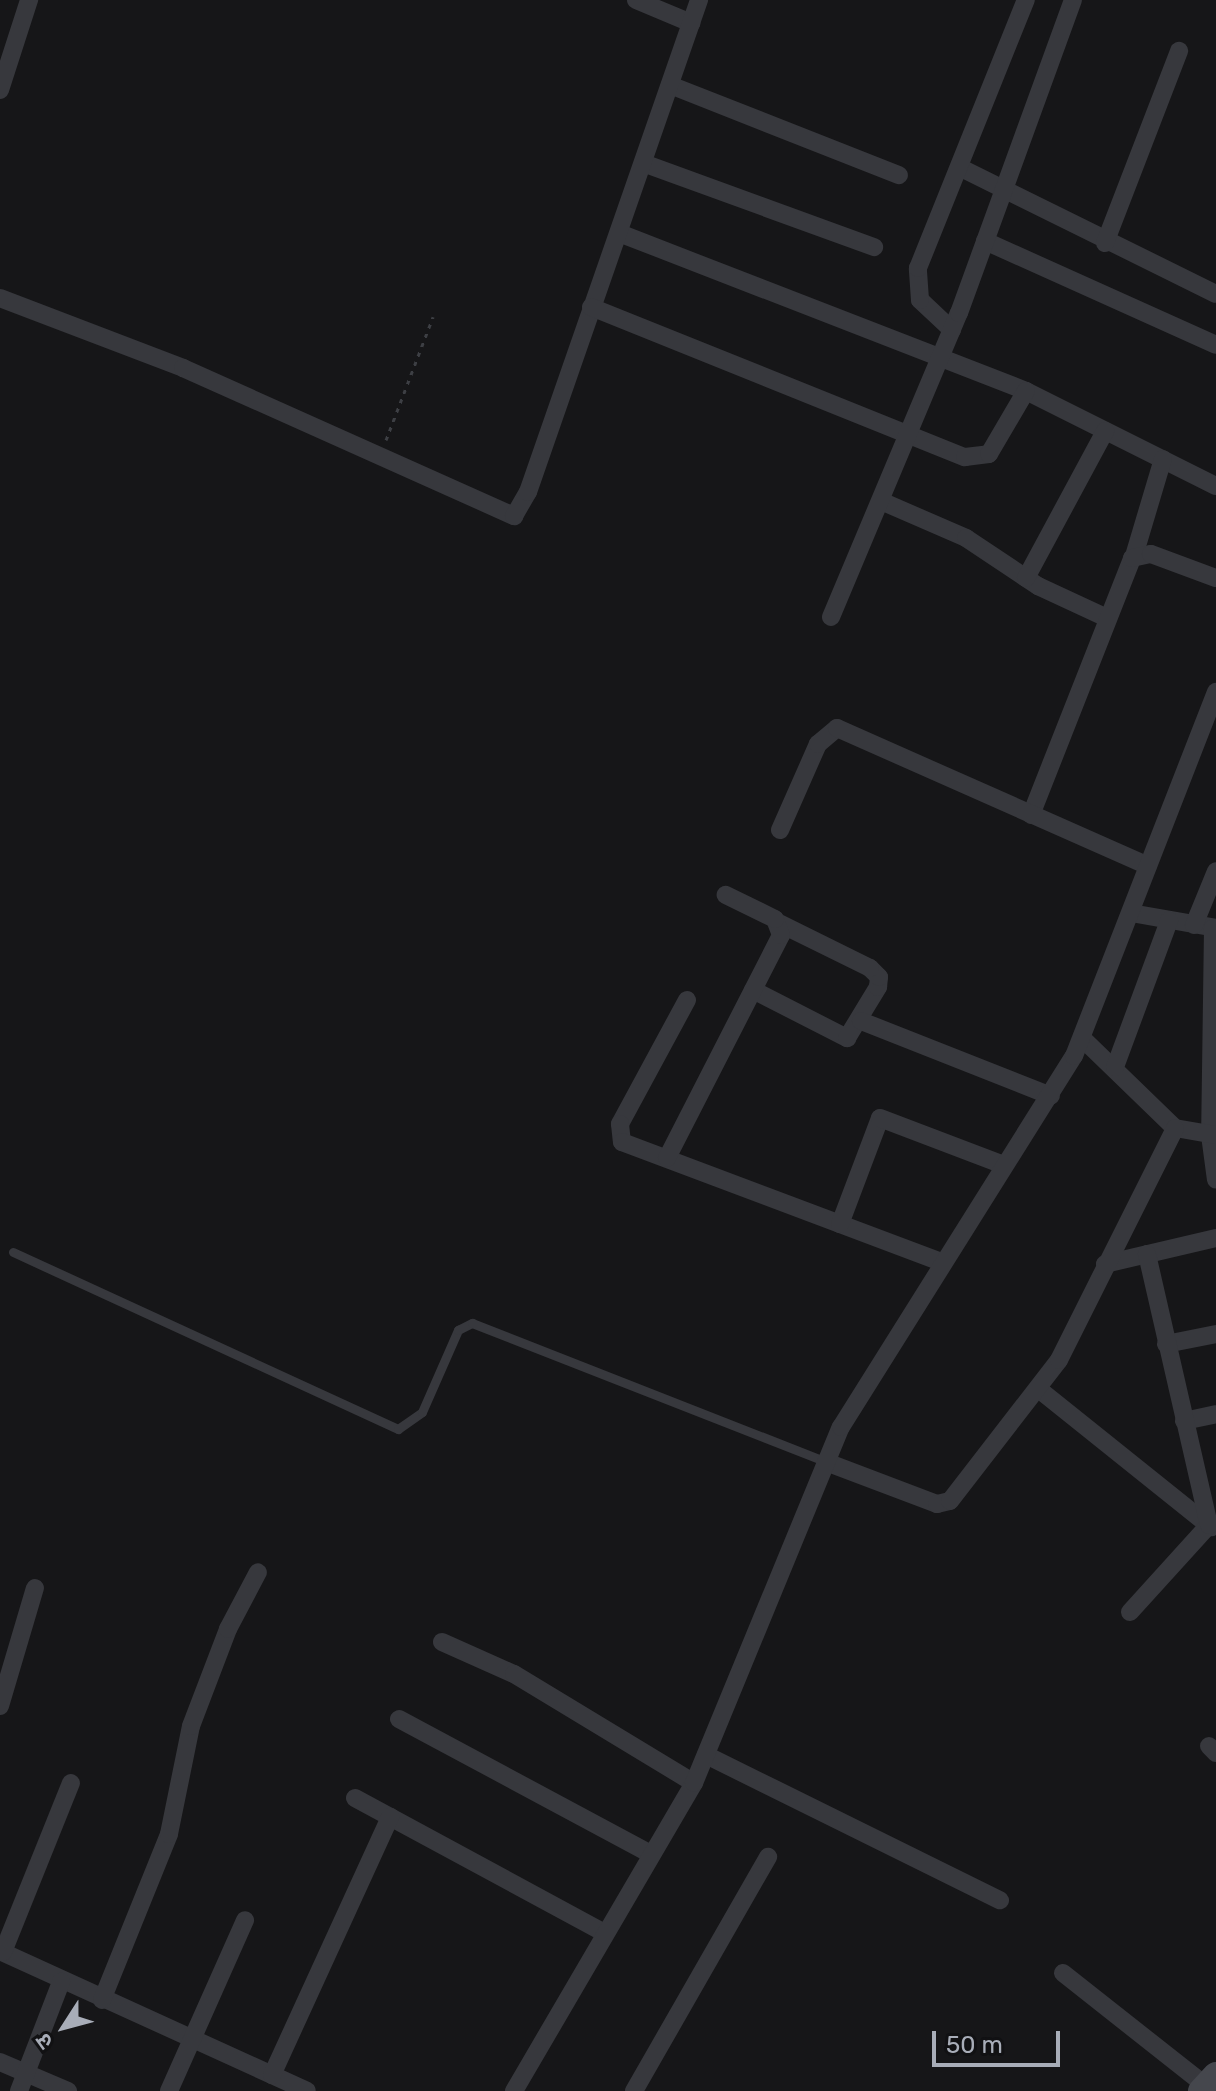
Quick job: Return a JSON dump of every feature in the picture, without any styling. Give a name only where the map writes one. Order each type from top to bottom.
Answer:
[{"type":"street","points":[[0,90],[29,0]]},
{"type":"street","points":[[636,0],[691,23]]},
{"type":"street","points":[[0,298],[183,368],[502,514],[518,514],[699,0]]},
{"type":"street","points":[[952,330],[920,300],[916,280],[1026,0]]},
{"type":"street","points":[[831,617],[952,330],[1073,0]]},
{"type":"street","points":[[1105,243],[1179,51]]},
{"type":"street","points":[[670,85],[899,175]]},
{"type":"street","points":[[643,163],[874,247]]},
{"type":"street","points":[[961,168],[1105,243],[1215,289]]},
{"type":"street","points":[[619,233],[1026,391],[1216,486]]},
{"type":"street","points":[[985,241],[1216,345]]},
{"type":"street","points":[[591,307],[965,457],[984,457],[1026,391]]},
{"type":"street","points":[[1026,578],[1105,431]]},
{"type":"street","points":[[1031,815],[1134,556],[1163,459]]},
{"type":"street","points":[[881,501],[966,538],[1026,578],[1107,618]]},
{"type":"street","points":[[1134,556],[1151,554],[1216,578]]},
{"type":"street","points":[[514,2091],[649,1853],[694,1783],[826,1462],[941,1262],[1051,1096],[1082,1038],[1216,692]]},
{"type":"street","points":[[780,830],[818,744],[837,728],[1148,866]]},
{"type":"street","points":[[1194,925],[1216,871]]},
{"type":"street","points":[[726,895],[875,972],[879,983],[852,1035],[842,1038],[753,990]]},
{"type":"street","points":[[1131,913],[1214,928],[1213,1135],[1216,1180]]},
{"type":"street","points":[[1115,1067],[1169,921]]},
{"type":"street","points":[[667,1158],[781,935],[779,923]]},
{"type":"street","points":[[687,1000],[619,1130],[630,1146],[941,1262]]},
{"type":"street","points":[[861,1021],[1051,1096]]},
{"type":"street","points":[[1082,1038],[1175,1128],[1213,1135]]},
{"type":"street","points":[[840,1224],[880,1118],[1004,1165]]},
{"type":"street","points":[[826,1462],[946,1503],[1041,1391],[1175,1128]]},
{"type":"street","points":[[1105,1264],[1216,1238]]},
{"type":"street","points":[[1147,1254],[1184,1421],[1212,1528]]},
{"type":"street","points":[[1166,1344],[1216,1334]]},
{"type":"street","points":[[1041,1391],[1212,1528]]},
{"type":"street","points":[[1184,1421],[1216,1414]]},
{"type":"street","points":[[1130,1612],[1212,1528]]},
{"type":"street","points":[[102,2000],[169,1834],[191,1726],[228,1629],[258,1572]]},
{"type":"street","points":[[0,1706],[35,1588]]},
{"type":"street","points":[[442,1642],[514,1674],[694,1783]]},
{"type":"street","points":[[399,1719],[649,1853]]},
{"type":"street","points":[[706,1755],[1000,1900]]},
{"type":"street","points":[[71,1783],[2,1952],[61,1982],[307,2091]]},
{"type":"street","points":[[355,1798],[605,1933]]},
{"type":"street","points":[[272,2075],[390,1817]]},
{"type":"street","points":[[634,2091],[768,1857]]},
{"type":"street","points":[[169,2091],[245,1920]]},
{"type":"street","points":[[1063,1973],[1207,2084]]},
{"type":"street","points":[[22,2082],[61,1982]]},
{"type":"street","points":[[0,2062],[22,2082],[68,2091]]},
{"type":"lane","points":[[13,1252],[398,1429],[422,1412],[458,1330],[472,1323],[826,1462]]},
{"type":"path","points":[[380,456],[433,317]]}]
